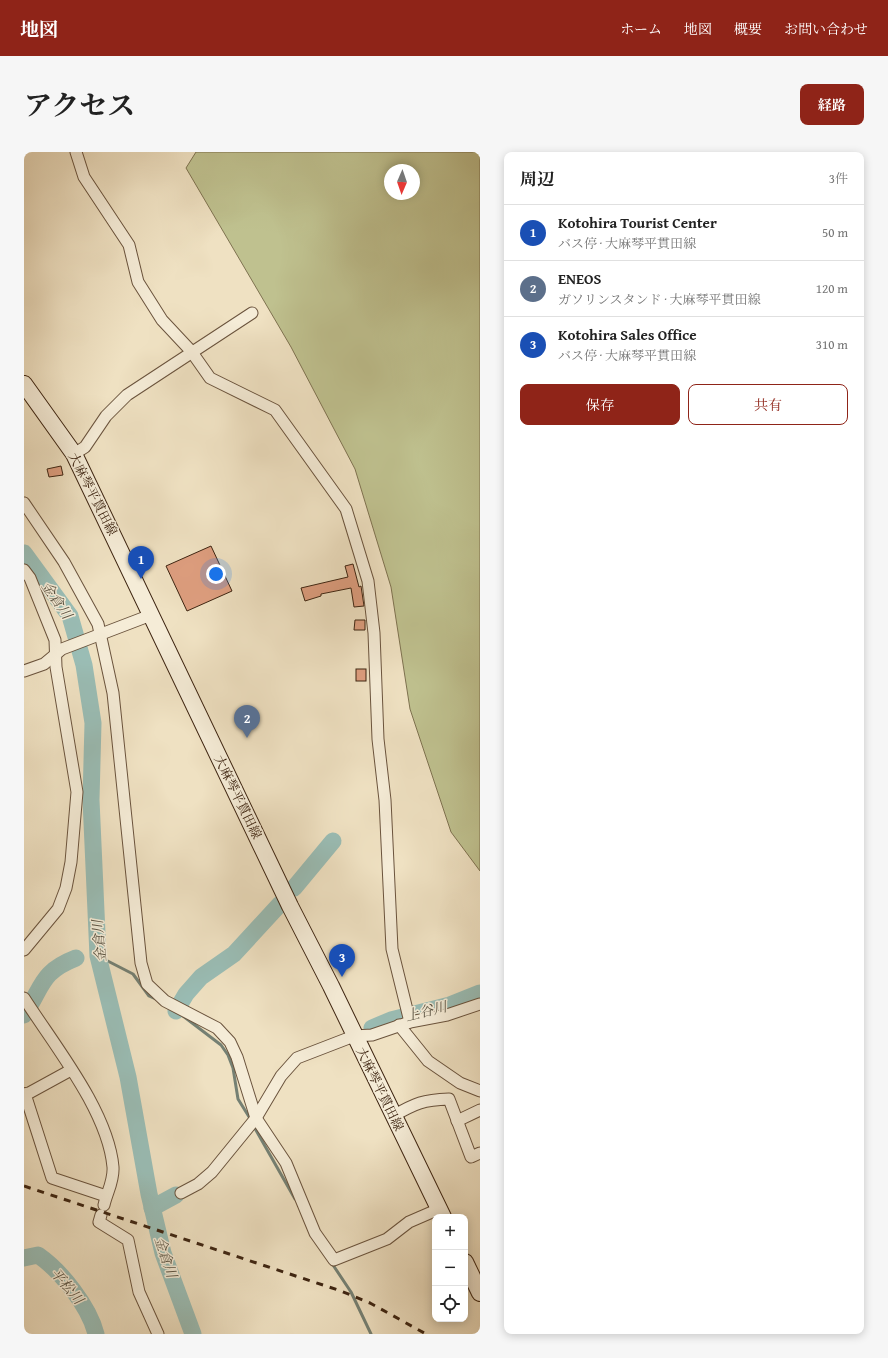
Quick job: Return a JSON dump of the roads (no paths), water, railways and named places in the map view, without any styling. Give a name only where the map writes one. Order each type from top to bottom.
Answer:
[{"type":"main road","name":"大麻琴平貫田線","points":[[24,384],[74,454],[354,1036],[441,1213]]},
{"type":"main road","points":[[468,1268],[480,1293]]},
{"type":"street","points":[[76,152],[84,176],[129,245],[138,282],[162,320],[191,352],[210,378],[275,410],[346,509],[368,581],[374,633],[378,739],[385,800],[392,949],[410,1022]]},
{"type":"street","points":[[74,454],[85,447],[106,416],[127,395],[252,313]]},
{"type":"street","points":[[24,503],[64,562],[98,624],[98,636],[113,692],[141,962],[147,984],[165,1001],[217,1028],[230,1042],[237,1057],[256,1118],[286,1163],[315,1233],[334,1260],[387,1239],[409,1222],[441,1213]]},
{"type":"street","points":[[24,570],[30,578],[43,606],[59,651],[56,667],[77,792],[72,854],[66,888],[58,909],[24,950]]},
{"type":"street","points":[[24,671],[44,664],[59,651],[151,615]]},
{"type":"street","points":[[24,998],[89,1097],[106,1138],[113,1167],[112,1182],[103,1205],[99,1222],[128,1240],[139,1292],[158,1334]]},
{"type":"street","points":[[181,1193],[198,1184],[212,1172],[256,1118],[281,1076],[297,1058],[354,1036],[372,1035],[399,1025],[447,1015],[480,1004]]},
{"type":"street","points":[[399,1025],[428,1061],[460,1083],[480,1091]]},
{"type":"street","points":[[71,1070],[29,1093],[24,1094],[52,1178],[103,1205]]},
{"type":"street","points":[[393,1116],[416,1103],[426,1100],[449,1099],[471,1157],[480,1153]]},
{"type":"street","points":[[457,1121],[480,1110]]},
{"type":"waterway","name":"金倉川","points":[[24,553],[70,616],[84,665],[93,723],[91,800],[98,956],[128,1077],[149,1194],[163,1253],[193,1334]]},
{"type":"waterway","points":[[294,888],[333,841]]},
{"type":"waterway","points":[[176,1011],[186,994],[201,977],[234,954],[280,904]]},
{"type":"waterway","points":[[98,956],[133,974],[149,996],[158,1000]]},
{"type":"waterway","name":"平松川","points":[[24,1015],[49,975],[64,963],[76,958]]},
{"type":"waterway","name":"上谷川","points":[[372,1028],[391,1020],[450,1005],[480,993]]},
{"type":"waterway","points":[[183,1016],[221,1045],[228,1055],[233,1068],[238,1099],[251,1120]]},
{"type":"waterway","points":[[253,1125],[295,1199]]},
{"type":"waterway","name":"上谷川","points":[[152,1208],[176,1195]]},
{"type":"waterway","name":"平松川","points":[[24,1258],[38,1255],[56,1270],[81,1301],[96,1334]]},
{"type":"waterway","points":[[331,1262],[351,1292],[371,1334]]},
{"type":"railway","points":[[24,1186],[341,1291],[370,1303],[426,1334]]},
{"type":"place","name":"Kotohira Tourist Center","points":[[141,579]]},
{"type":"place","name":"ENEOS","points":[[247,738]]},
{"type":"place","name":"Kotohira Sales Office","points":[[342,977]]}]
